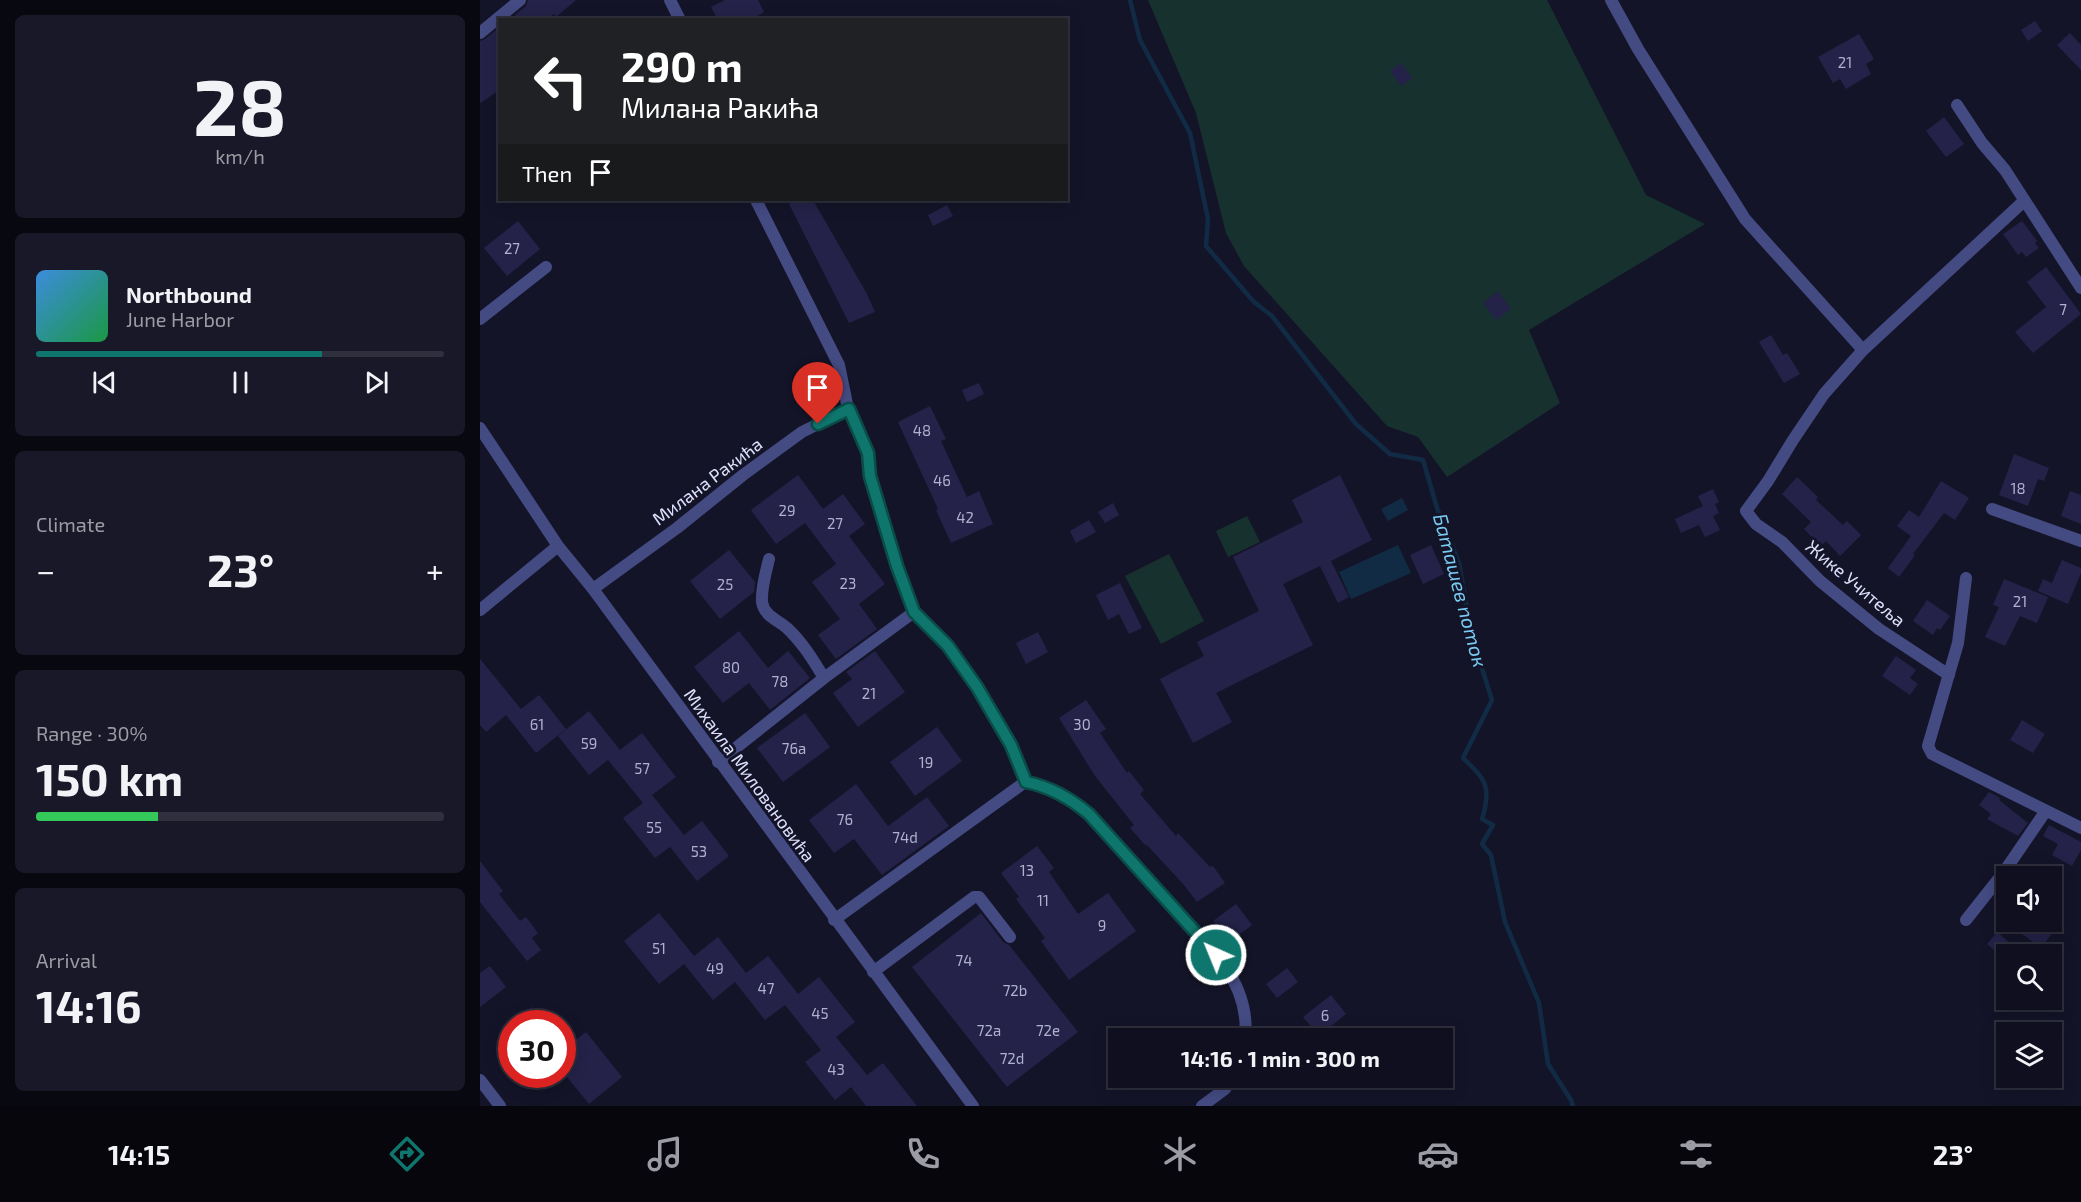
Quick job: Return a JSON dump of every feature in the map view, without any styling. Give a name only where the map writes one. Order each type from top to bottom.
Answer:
[{"type":"street","points":[[498,18],[520,0]]},
{"type":"street","points":[[670,0],[679,18]]},
{"type":"street","points":[[1611,0],[1745,219],[1863,350],[2024,201]]},
{"type":"street","points":[[480,33],[498,18]]},
{"type":"street","points":[[1957,105],[2081,288]]},
{"type":"street","points":[[757,201],[839,365],[849,409],[868,453],[874,488],[897,566],[914,612],[948,646],[977,687],[1011,745],[1026,782]]},
{"type":"street","points":[[480,318],[546,267]]},
{"type":"street","name":"Жике Учитеља","points":[[1863,350],[1824,394],[1746,511],[1756,524],[1782,542],[1820,582],[1879,628],[1949,675]]},
{"type":"street","name":"Милана Ракића","points":[[592,589],[677,528],[743,475],[802,432],[849,409]]},
{"type":"street","name":"Михаила Миловановића","points":[[480,428],[558,546],[973,1106]]},
{"type":"street","points":[[1992,509],[2081,541]]},
{"type":"street","points":[[480,610],[558,546]]},
{"type":"street","points":[[769,559],[762,603],[769,616],[787,628],[807,649],[824,678]]},
{"type":"street","points":[[1966,578],[1958,643],[1929,746],[1932,754],[2081,828]]},
{"type":"street","points":[[718,762],[824,678],[914,612]]},
{"type":"street","points":[[834,920],[1026,782]]},
{"type":"street","points":[[1026,782],[1064,795],[1089,814],[1216,955],[1232,977],[1242,1000],[1245,1028]]},
{"type":"street","points":[[1966,920],[2004,872],[2045,812]]},
{"type":"street","points":[[873,972],[974,897],[979,897],[1010,937]]},
{"type":"street","points":[[480,1080],[500,1106]]},
{"type":"street","points":[[1202,1106],[1226,1088]]},
{"type":"green space","points":[[1148,0],[1547,0],[1646,195],[1705,224],[1529,330],[1560,403],[1447,477],[1418,437],[1387,426],[1244,266],[1226,233],[1196,113]]},
{"type":"green space","points":[[1247,516],[1260,542],[1228,557],[1216,531]]},
{"type":"green space","points":[[1169,554],[1204,621],[1161,644],[1125,576]]},
{"type":"water","points":[[1402,498],[1408,510],[1388,521],[1381,509]]},
{"type":"water","points":[[1398,545],[1411,573],[1351,599],[1339,572]]},
{"type":"building","points":[[528,0],[576,0],[556,17],[554,14],[549,18],[517,18],[515,15],[526,6]]},
{"type":"building","points":[[725,0],[758,0],[764,12],[754,18],[717,18],[711,7]]},
{"type":"building","points":[[2035,21],[2042,31],[2028,41],[2021,30]]},
{"type":"building","points":[[496,30],[498,32],[498,91],[480,103],[480,41]]},
{"type":"building","points":[[2070,33],[2081,45],[2081,70],[2057,45]]},
{"type":"building","points":[[1859,34],[1874,59],[1866,64],[1871,74],[1846,89],[1840,79],[1833,83],[1818,57]]},
{"type":"building","points":[[1401,63],[1412,78],[1401,86],[1390,71]]},
{"type":"building","points":[[1944,117],[1964,144],[1946,157],[1926,131]]},
{"type":"building","points":[[796,201],[814,201],[875,312],[849,323],[789,204]]},
{"type":"building","points":[[947,205],[953,216],[933,226],[928,215]]},
{"type":"building","points":[[518,221],[540,249],[507,276],[484,248]]},
{"type":"building","points":[[2022,221],[2037,241],[2035,243],[2039,248],[2026,257],[2022,252],[2018,255],[2003,234]]},
{"type":"building","points":[[2046,267],[2081,314],[2033,353],[2015,332],[2046,307],[2027,282]]},
{"type":"building","points":[[1498,291],[1511,309],[1496,320],[1483,303]]},
{"type":"building","points":[[1771,335],[1783,355],[1787,353],[1800,374],[1784,383],[1759,342]]},
{"type":"building","points":[[979,383],[984,394],[967,402],[962,390]]},
{"type":"building","points":[[930,406],[946,439],[941,441],[967,497],[979,491],[993,524],[951,543],[898,422]]},
{"type":"building","points":[[2014,454],[2049,468],[2044,481],[2038,479],[2028,506],[1999,495]]},
{"type":"building","points":[[798,475],[823,509],[843,494],[865,524],[849,536],[885,584],[859,604],[877,629],[836,659],[818,635],[840,619],[812,582],[836,564],[805,523],[776,544],[751,510]]},
{"type":"building","points":[[1340,475],[1372,540],[1331,561],[1349,597],[1338,603],[1320,566],[1283,584],[1313,645],[1216,693],[1232,722],[1193,743],[1160,679],[1204,656],[1197,642],[1259,611],[1233,557],[1303,522],[1292,500]]},
{"type":"building","points":[[1797,477],[1818,497],[1816,500],[1843,525],[1847,521],[1861,535],[1840,556],[1826,541],[1821,546],[1804,529],[1811,522],[1782,494]]},
{"type":"building","points":[[1941,481],[1969,498],[1955,520],[1944,513],[1899,577],[1888,568],[1911,536],[1897,526],[1909,510],[1919,517]]},
{"type":"building","points":[[1713,489],[1719,502],[1715,504],[1719,513],[1713,516],[1720,530],[1705,537],[1699,525],[1681,533],[1675,519],[1703,506],[1698,496]]},
{"type":"building","points":[[2070,491],[2081,495],[2081,524],[2061,516]]},
{"type":"building","points":[[1113,503],[1119,515],[1105,523],[1098,512]]},
{"type":"building","points":[[1089,520],[1096,532],[1076,543],[1070,531]]},
{"type":"building","points":[[1431,545],[1444,574],[1423,584],[1410,555]]},
{"type":"building","points":[[729,550],[755,582],[754,592],[720,619],[690,581]]},
{"type":"building","points":[[2062,560],[2081,568],[2068,604],[2038,591],[2043,579],[2052,583]]},
{"type":"building","points":[[2004,579],[2048,597],[2037,623],[2020,616],[2005,646],[1985,637],[1999,607],[1993,605]]},
{"type":"building","points":[[1120,583],[1142,628],[1129,634],[1119,614],[1108,620],[1096,595]]},
{"type":"building","points":[[1927,600],[1950,616],[1940,630],[1937,628],[1933,635],[1913,621]]},
{"type":"building","points":[[739,631],[768,668],[788,651],[810,678],[770,710],[749,683],[723,703],[694,667]]},
{"type":"building","points":[[1038,632],[1048,652],[1026,664],[1016,643]]},
{"type":"building","points":[[875,651],[905,692],[858,727],[833,693],[852,679],[846,672]]},
{"type":"building","points":[[1896,656],[1916,670],[1910,678],[1918,684],[1910,695],[1882,676]]},
{"type":"building","points":[[480,659],[521,709],[539,695],[566,729],[536,753],[506,715],[486,732],[480,725]]},
{"type":"building","points":[[1086,700],[1106,729],[1100,733],[1127,773],[1129,771],[1144,790],[1140,794],[1176,836],[1178,833],[1210,867],[1213,866],[1225,883],[1197,902],[1130,828],[1134,825],[1095,776],[1059,718]]},
{"type":"building","points":[[589,711],[620,750],[642,733],[676,777],[652,795],[684,835],[702,821],[729,856],[697,881],[670,847],[655,858],[623,818],[643,803],[608,760],[589,775],[558,736]]},
{"type":"building","points":[[805,713],[830,747],[783,782],[757,748]]},
{"type":"building","points":[[2022,720],[2045,734],[2033,753],[2010,740]]},
{"type":"building","points":[[937,727],[962,761],[915,796],[890,762]]},
{"type":"building","points":[[856,784],[888,826],[927,797],[949,826],[882,875],[854,839],[834,853],[809,820]]},
{"type":"building","points":[[1989,792],[2000,798],[1999,800],[2028,823],[2018,836],[1987,819],[1991,814],[1979,805]]},
{"type":"building","points":[[2049,825],[2081,842],[2081,850],[2072,866],[2052,855],[2058,844],[2043,836]]},
{"type":"building","points":[[1037,846],[1054,868],[1049,872],[1078,914],[1108,893],[1136,931],[1069,980],[1041,941],[1045,938],[1016,899],[1019,897],[1001,873]]},
{"type":"building","points":[[480,861],[503,891],[499,894],[520,921],[526,917],[538,933],[532,938],[541,950],[527,961],[480,902]]},
{"type":"building","points":[[1236,904],[1252,925],[1229,942],[1213,921]]},
{"type":"building","points":[[659,913],[694,956],[718,937],[746,973],[768,956],[798,994],[819,977],[855,1022],[836,1037],[867,1075],[883,1063],[917,1106],[866,1106],[851,1087],[835,1100],[805,1062],[821,1050],[785,1005],[765,1020],[735,982],[713,1000],[684,964],[659,984],[624,941]]},
{"type":"building","points":[[981,913],[1078,1032],[1007,1087],[912,967]]},
{"type":"building","points":[[1997,932],[2011,944],[1996,944],[1996,952],[1987,944]]},
{"type":"building","points":[[2019,932],[2053,932],[2044,944],[2036,944]]},
{"type":"building","points":[[490,966],[506,987],[480,1007],[480,973]]},
{"type":"building","points":[[1287,968],[1298,982],[1277,998],[1266,984]]},
{"type":"building","points":[[1331,995],[1346,1014],[1329,1028],[1312,1028],[1303,1017]]},
{"type":"building","points":[[586,1032],[622,1077],[589,1104],[576,1088],[576,1040]]},
{"type":"waterway","name":"Баташев поток","points":[[1130,0],[1140,40],[1190,133],[1208,219],[1206,246],[1253,301],[1272,316],[1356,424],[1390,454],[1423,460],[1437,508],[1459,563],[1472,637],[1492,700],[1463,758],[1477,772],[1485,785],[1486,799],[1482,819],[1493,825],[1482,844],[1491,855],[1505,922],[1539,1003],[1548,1064],[1573,1106]]},
{"type":"route","points":[[818,424],[849,409],[868,453],[870,476],[897,566],[914,612],[948,646],[977,687],[1011,745],[1026,782],[1064,795],[1089,814],[1216,955]]}]
